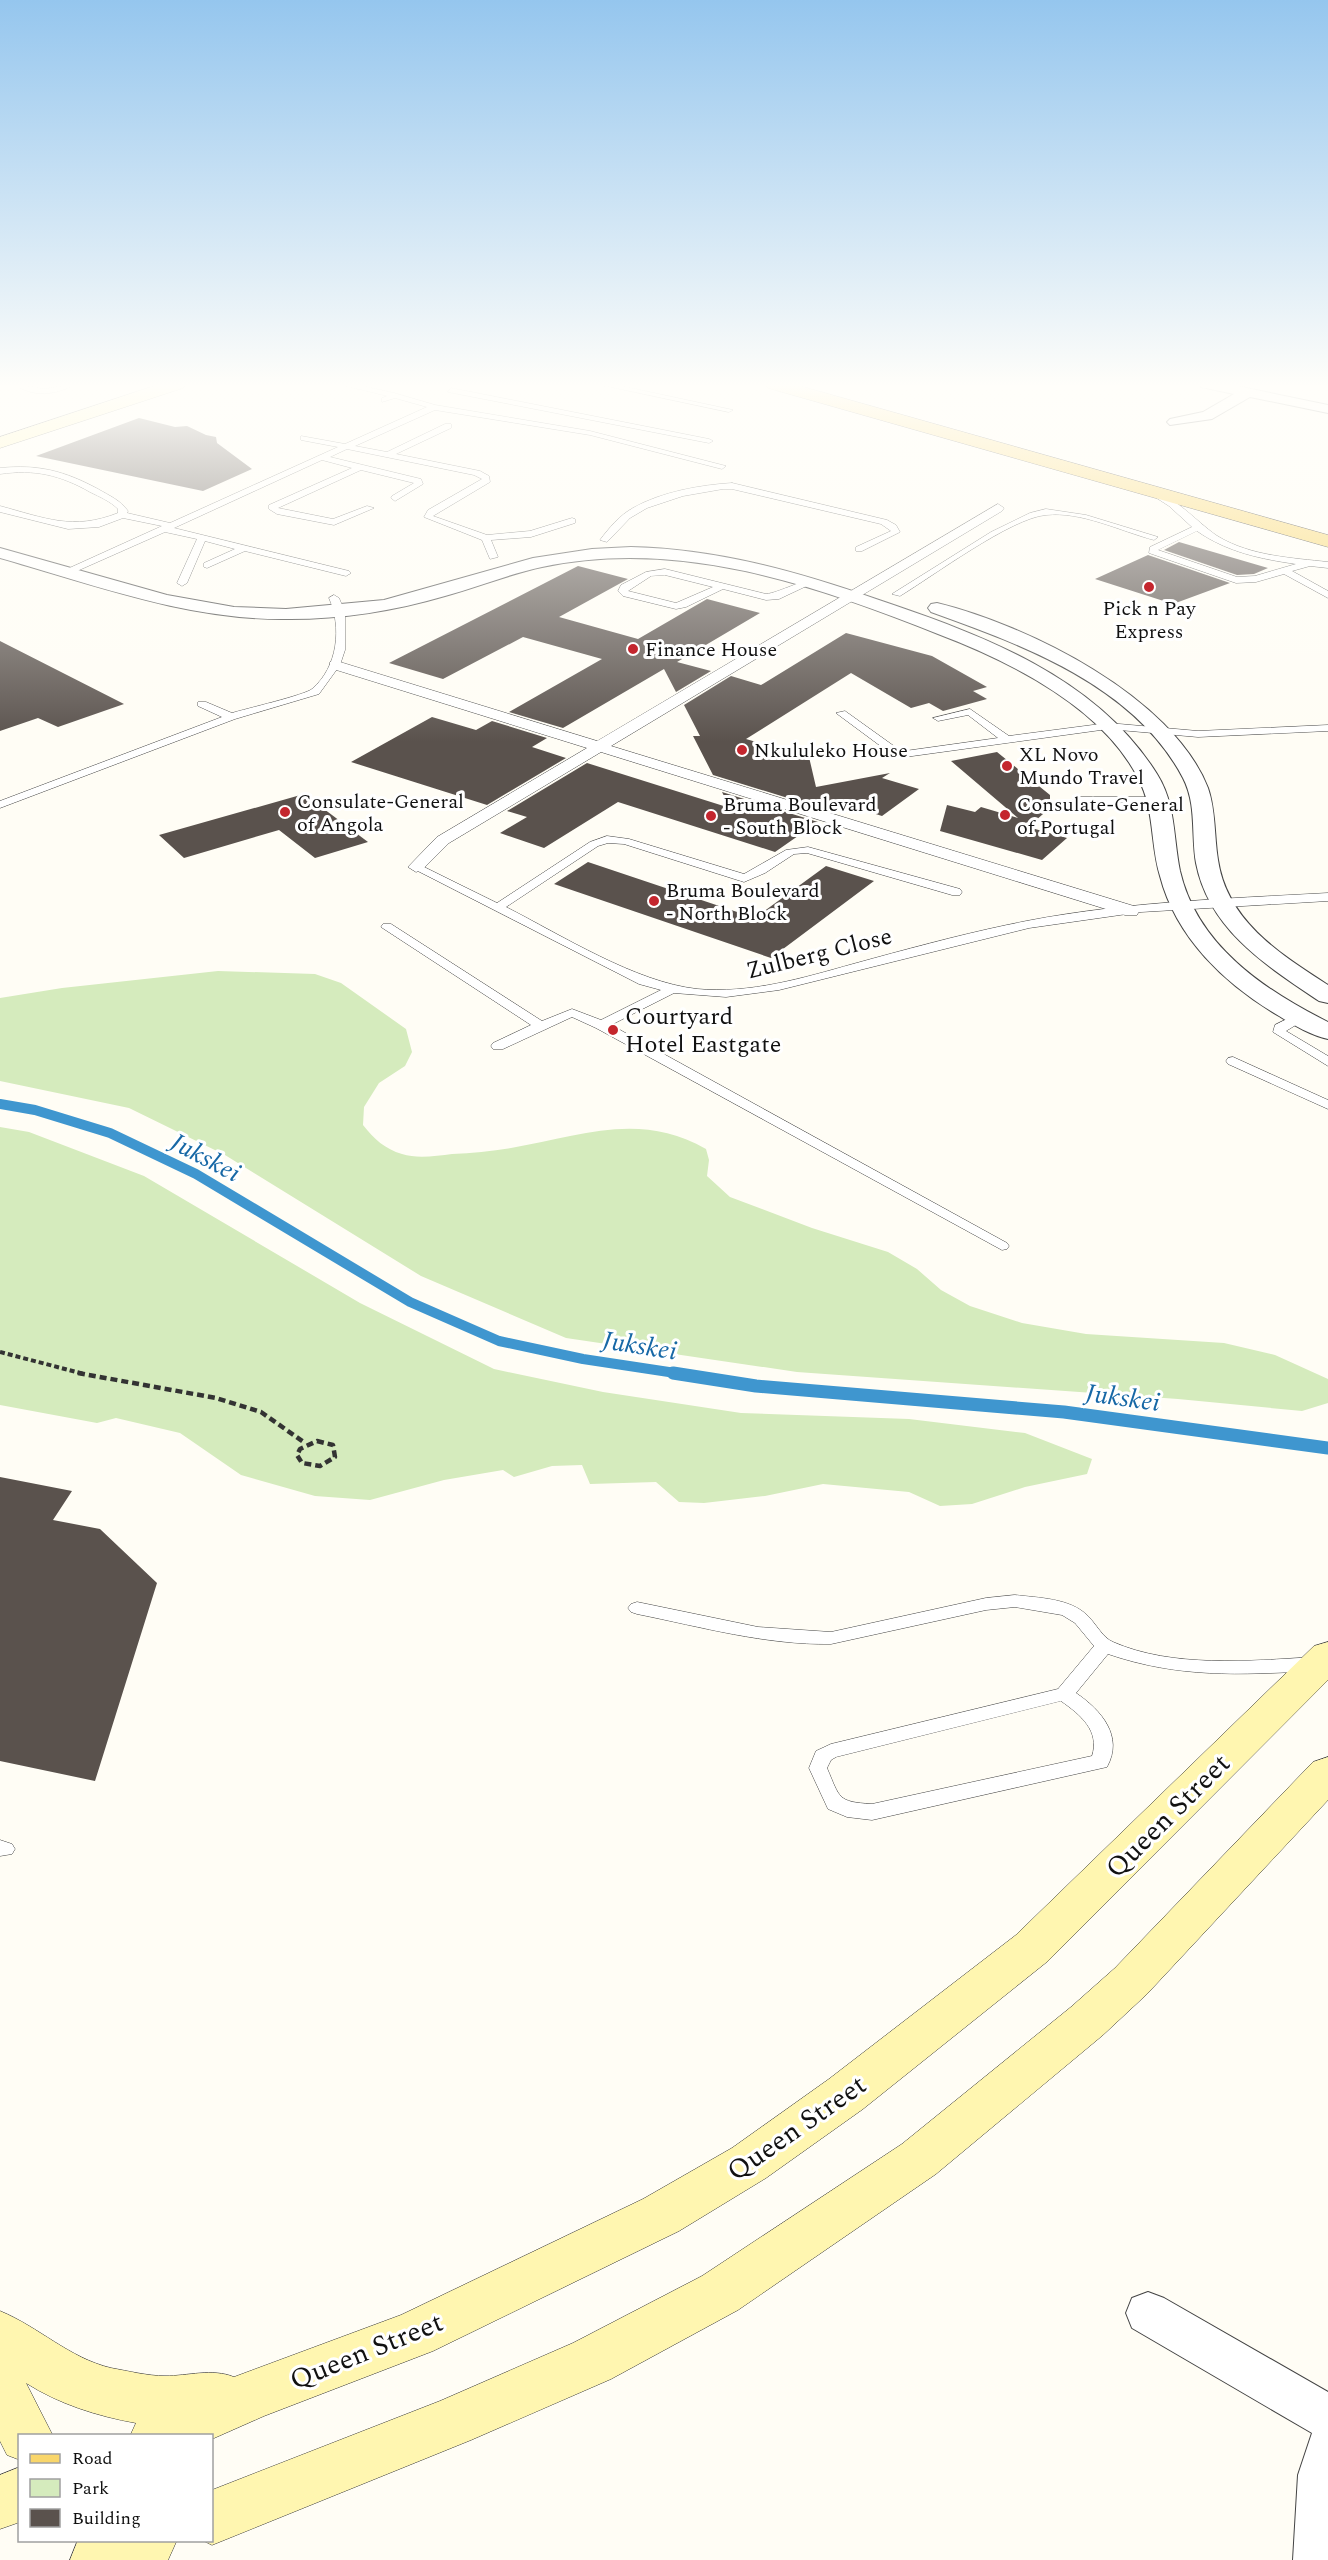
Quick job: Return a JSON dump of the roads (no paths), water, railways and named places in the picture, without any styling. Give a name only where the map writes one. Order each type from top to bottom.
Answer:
[{"type":"main road","points":[[1196,503],[1328,541]]},
{"type":"main road","points":[[1255,503],[1328,524]]},
{"type":"main road","name":"Queen Street","points":[[162,2434],[252,2396],[415,2334],[661,2215],[748,2163],[846,2094],[1032,1948],[1326,1661]]},
{"type":"main road","points":[[213,2517],[431,2430],[592,2361],[720,2293],[919,2159],[1087,2021],[1131,1981],[1328,1773]]},
{"type":"main road","points":[[0,2336],[65,2378],[110,2393],[164,2402],[252,2396]]},
{"type":"main road","points":[[0,2387],[25,2434]]},
{"type":"main road","points":[[0,2502],[18,2495]]},
{"type":"main road","points":[[82,2542],[92,2560]]},
{"type":"main road","points":[[98,2560],[146,2542]]},
{"type":"street","points":[[416,867],[443,840],[998,508]]},
{"type":"street","points":[[0,534],[46,547]]},
{"type":"street","points":[[172,581],[207,589],[337,605],[494,557],[540,546],[604,540],[672,540],[770,553],[871,585],[897,603],[1014,661],[1071,694],[1108,726],[1132,754],[1159,800],[1170,876],[1181,906],[1194,931],[1219,959],[1279,1006],[1328,1032]]},
{"type":"street","points":[[67,562],[214,610],[262,614],[423,597],[534,563],[607,554],[664,552],[706,556],[761,567],[851,596],[897,603],[920,602],[995,627],[1077,667],[1119,696],[1160,732],[1192,776],[1201,795],[1207,862],[1212,887],[1219,903],[1235,925],[1253,941],[1281,964],[1328,996]]},
{"type":"street","points":[[0,553],[67,562],[95,561],[124,569]]},
{"type":"street","points":[[335,665],[1131,911]]},
{"type":"street","points":[[1148,2313],[1328,2417]]},
{"type":"street","points":[[1317,2560],[1322,2475],[1328,2449]]},
{"type":"lane","points":[[117,503],[123,511],[122,515]]},
{"type":"lane","points":[[95,561],[222,503]]},
{"type":"lane","points":[[280,503],[272,507],[288,513],[334,522],[370,508]]},
{"type":"lane","points":[[447,503],[431,512],[428,517],[486,538],[531,534],[572,521]]},
{"type":"lane","points":[[604,540],[624,518],[638,508],[654,503]]},
{"type":"lane","points":[[806,503],[884,522],[893,527],[896,532],[859,549]]},
{"type":"lane","points":[[1174,503],[1198,527],[1216,539],[1245,551],[1328,565]]},
{"type":"lane","points":[[0,509],[51,523],[76,526],[99,524],[122,515],[202,538],[346,573]]},
{"type":"lane","points":[[897,603],[1017,522],[1044,512],[1060,513],[1154,537]]},
{"type":"lane","points":[[1198,527],[1152,551],[1236,580],[1256,579],[1310,563]]},
{"type":"lane","points":[[172,581],[202,538]]},
{"type":"lane","points":[[486,538],[494,557]]},
{"type":"lane","points":[[207,565],[244,548]]},
{"type":"lane","points":[[1284,570],[1328,595]]},
{"type":"lane","points":[[720,587],[676,606],[626,594],[623,591],[624,587],[655,572],[720,587],[756,596],[773,597],[810,582]]},
{"type":"lane","points":[[0,805],[231,717],[309,696],[322,685],[335,665],[340,642],[337,605]]},
{"type":"lane","points":[[202,704],[231,717]]},
{"type":"lane","points":[[939,718],[970,712],[1005,738]]},
{"type":"lane","points":[[841,713],[900,754],[1005,738],[1108,726],[1160,732],[1225,734],[1328,728]]},
{"type":"lane","points":[[1079,800],[1159,800]]},
{"type":"lane","points":[[498,908],[594,844],[607,839],[625,840],[744,878],[753,876],[786,852],[808,850],[956,892]]},
{"type":"lane","name":"Zulberg Close","points":[[416,867],[643,981],[672,989],[715,994],[758,992],[1028,924],[1181,906],[1328,897]]},
{"type":"lane","points":[[387,927],[541,1026]]},
{"type":"lane","points":[[601,1025],[672,989]]},
{"type":"lane","points":[[498,1047],[572,1013],[583,1016],[1002,1246]]},
{"type":"lane","points":[[1299,1017],[1280,1028],[1279,1032],[1328,1062]]},
{"type":"lane","points":[[1233,1061],[1328,1105]]},
{"type":"lane","points":[[637,1608],[767,1635],[813,1639],[831,1638],[986,1604],[1015,1601],[1067,1609],[1081,1619],[1104,1646],[1145,1660],[1190,1667],[1231,1669],[1326,1661]]},
{"type":"lane","points":[[1064,1694],[1087,1710],[1101,1730],[1105,1750],[1100,1762],[872,1812],[842,1809],[833,1803],[818,1768],[823,1756],[831,1751],[1064,1694],[1104,1646]]},
{"type":"waterway","name":"Jukskei","points":[[0,1104],[35,1110],[110,1133],[196,1174],[410,1302],[499,1341],[583,1359],[682,1374]]},
{"type":"waterway","name":"Jukskei","points":[[673,1373],[756,1386],[1064,1412],[1328,1448]]},
{"type":"place","name":"Pick n Pay Express","points":[[1149,587]]},
{"type":"place","name":"Finance House","points":[[633,649]]},
{"type":"place","name":"Nkululeko House","points":[[742,750]]},
{"type":"place","name":"XL Novo Mundo Travel","points":[[1007,766]]},
{"type":"place","name":"Consulate-General of Angola","points":[[285,812]]},
{"type":"place","name":"Consulate-General of Portugal","points":[[1005,815]]},
{"type":"place","name":"Bruma Boulevard - South Block","points":[[711,816]]},
{"type":"place","name":"Bruma Boulevard - North Block","points":[[654,901]]},
{"type":"place","name":"Courtyard Hotel Eastgate","points":[[613,1030]]}]
